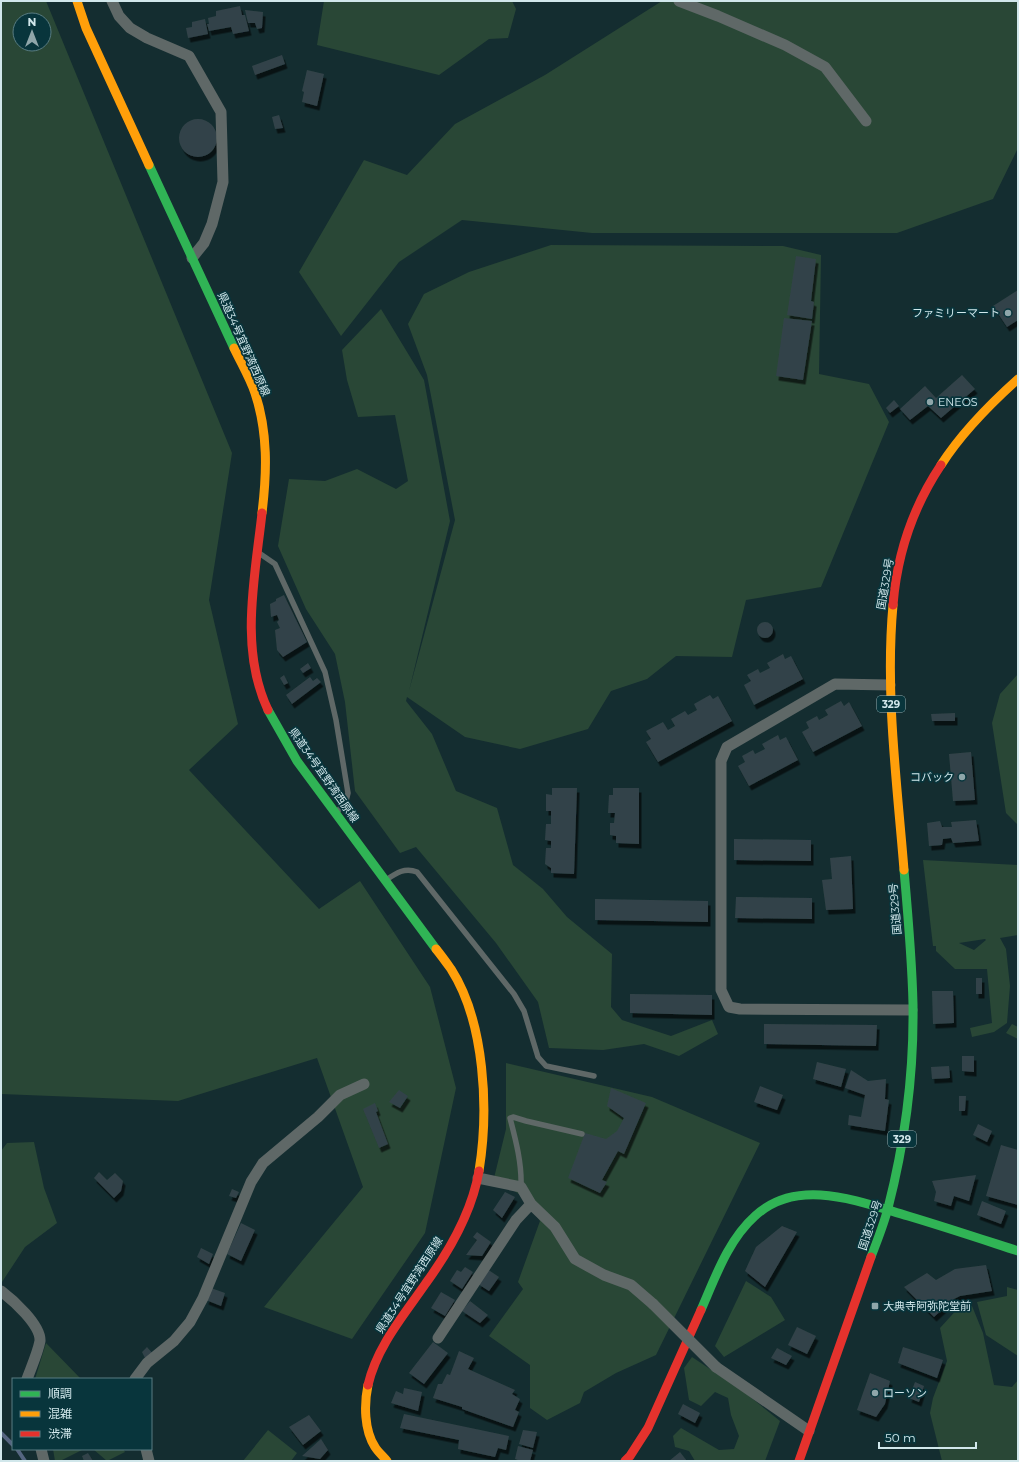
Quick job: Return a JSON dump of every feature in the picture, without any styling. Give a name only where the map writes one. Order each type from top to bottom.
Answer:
[{"type":"main road","name":"県道34号宜野湾西原線","points":[[77,1],[86,28],[112,87],[255,392],[263,427],[266,464],[258,552],[251,604],[253,658],[260,690],[273,720],[297,761],[451,969],[462,991],[470,1014],[479,1051],[483,1077],[484,1134],[478,1178],[471,1202],[458,1232],[438,1267],[395,1326],[369,1376],[366,1394],[366,1423],[376,1448],[387,1461]]},
{"type":"main road","name":"国道329号","points":[[800,1460],[888,1209],[899,1159],[911,1068],[912,975],[890,685],[890,621],[895,582],[914,516],[925,491],[940,466],[964,431],[990,403],[1018,379]]},
{"type":"main road","points":[[625,1461],[630,1456],[648,1428],[722,1263],[745,1227],[757,1214],[771,1204],[798,1196],[819,1195],[849,1199],[888,1209],[1018,1251]]},
{"type":"street","points":[[112,1],[119,16],[130,28],[147,38],[189,56],[221,112],[222,182],[212,224],[204,243],[192,258]]},
{"type":"street","points":[[679,1],[785,45],[825,67],[866,121]]},
{"type":"street","points":[[890,685],[835,684],[727,747],[721,762],[721,990],[729,1007],[740,1009],[912,1010]]},
{"type":"street","points":[[136,1378],[147,1363],[174,1341],[190,1322],[203,1298],[252,1182],[263,1163],[318,1117],[340,1096],[364,1084]]},
{"type":"street","points":[[478,1178],[521,1187],[531,1204],[555,1227],[575,1259],[604,1275],[631,1285],[653,1304],[716,1367],[809,1431]]},
{"type":"street","points":[[438,1338],[516,1220],[531,1204]]},
{"type":"street","points":[[1,1291],[31,1320],[39,1333],[40,1341],[27,1378]]},
{"type":"street","points":[[41,1450],[44,1461]]},
{"type":"street","points":[[146,1450],[149,1461]]},
{"type":"lane","points":[[258,552],[275,564],[325,672],[336,720],[348,793],[346,801],[335,814]]},
{"type":"lane","points":[[385,880],[403,870],[410,869],[417,872],[514,994],[524,1011],[538,1057],[546,1066],[594,1076]]},
{"type":"lane","points":[[521,1187],[518,1151],[510,1118],[513,1117],[582,1134]]},
{"type":"green space","points":[[1,1],[46,1],[51,12],[12,12],[12,52],[52,52],[52,16],[232,453],[209,600],[238,724],[189,770],[319,909],[360,881],[430,987],[456,1088],[425,1233],[352,1339],[264,1307],[363,1187],[317,1058],[178,1101],[1,1094]]},
{"type":"green space","points":[[324,1],[512,1],[516,9],[508,38],[489,39],[439,75],[317,45]]},
{"type":"green space","points":[[662,1],[1018,1],[1018,144],[1017,150],[993,199],[897,233],[592,233],[462,220],[399,262],[341,336],[299,272],[364,160],[407,175],[455,124],[545,75]]},
{"type":"green space","points":[[551,245],[783,246],[821,255],[819,374],[869,384],[889,422],[821,587],[746,600],[732,657],[676,656],[647,679],[611,691],[588,729],[520,749],[465,737],[407,697],[406,701],[432,734],[456,791],[497,808],[513,865],[543,889],[567,917],[612,954],[611,1007],[622,1020],[671,1036],[712,1020],[718,1034],[679,1056],[644,1044],[603,1050],[549,1048],[538,1002],[496,943],[416,847],[400,853],[355,791],[345,702],[335,654],[306,609],[278,546],[289,479],[325,481],[357,469],[396,489],[408,481],[395,415],[358,417],[347,380],[342,350],[381,309],[424,380],[450,521],[409,691],[455,520],[427,375],[408,324],[424,294],[469,272]]},
{"type":"green space","points":[[1018,674],[1018,825],[1006,813],[992,723],[1000,694]]},
{"type":"green space","points":[[923,860],[1018,865],[1018,935],[1000,938],[1006,949],[1010,986],[1007,1023],[994,1032],[972,1037],[970,1028],[992,1023],[987,969],[955,969],[936,951],[936,946],[933,946]],"holes":[[[986,940],[974,950],[959,943]]]},
{"type":"green space","points":[[1012,1024],[1018,1027],[1018,1039],[1006,1033]]},
{"type":"green space","points":[[506,1063],[652,1097],[760,1143],[656,1355],[616,1373],[584,1392],[580,1403],[547,1420],[530,1408],[530,1365],[489,1336],[523,1289],[518,1282],[540,1221],[519,1194],[494,1178],[506,1129]]},
{"type":"green space","points":[[34,1142],[44,1188],[57,1223],[25,1247],[2,1282],[1,1151],[7,1143]]},
{"type":"green space","points":[[746,1281],[771,1297],[785,1320],[724,1357],[715,1346]]},
{"type":"green space","points":[[1007,1287],[1018,1290],[1018,1356],[986,1335],[977,1302],[1007,1296]]},
{"type":"green space","points":[[961,1305],[972,1306],[983,1333],[994,1385],[1012,1387],[1018,1380],[1018,1461],[942,1461],[930,1413],[933,1398],[947,1361],[940,1328]]},
{"type":"green space","points":[[46,1343],[80,1378],[35,1378]]},
{"type":"green space","points":[[692,1357],[743,1391],[780,1421],[765,1461],[695,1461],[689,1451],[675,1447],[673,1436],[681,1428],[719,1450],[734,1449],[739,1436],[731,1415],[728,1398],[715,1392],[701,1406],[689,1400],[684,1368]]},
{"type":"green space","points":[[268,1430],[297,1453],[291,1461],[243,1461]]},
{"type":"green space","points":[[53,1450],[82,1450],[60,1461],[55,1461]]},
{"type":"green space","points":[[94,1450],[124,1450],[125,1452],[107,1461]]},
{"type":"building","points":[[240,6],[242,15],[245,15],[249,31],[233,34],[231,27],[209,31],[207,24],[209,24],[208,18],[216,16],[216,11]]},
{"type":"building","points":[[245,10],[263,12],[262,28],[257,29],[255,23],[248,23]]},
{"type":"building","points":[[205,19],[208,34],[188,38],[186,28],[192,27],[192,22]]},
{"type":"building","points":[[282,55],[285,64],[255,75],[252,66]]},
{"type":"building","points":[[307,70],[324,74],[317,106],[302,102],[304,92],[302,91]]},
{"type":"building","points":[[279,115],[283,128],[275,129],[272,117]]},
{"type":"building","points":[[194,119],[202,119],[212,124],[216,131],[216,145],[212,152],[202,157],[194,157],[184,152],[182,149],[179,142],[179,134],[184,124],[187,122]]},
{"type":"building","points":[[796,256],[816,259],[811,301],[814,302],[812,319],[787,315]]},
{"type":"building","name":"ファミリーマート","points":[[1018,290],[1018,320],[1007,327],[993,306]]},
{"type":"building","points":[[784,318],[812,321],[803,380],[776,376]]},
{"type":"building","points":[[962,375],[975,389],[941,418],[928,406],[910,420],[900,409],[925,386],[936,398]]},
{"type":"building","points":[[894,400],[899,406],[890,413],[886,408]]},
{"type":"building","points":[[284,595],[307,642],[283,657],[277,650],[275,630],[280,628],[277,622],[279,620],[277,615],[271,617],[270,604]]},
{"type":"building","points":[[765,622],[772,627],[773,630],[768,637],[765,638],[758,633],[757,630],[762,623]]},
{"type":"building","points":[[783,654],[785,659],[791,656],[803,679],[754,705],[744,685],[751,681],[747,675],[758,669],[760,673],[770,668],[767,663]]},
{"type":"building","points":[[308,663],[311,668],[303,673],[300,669]]},
{"type":"building","points":[[284,675],[288,683],[284,685],[280,678]]},
{"type":"building","points":[[310,677],[313,681],[317,678],[321,682],[292,704],[286,695]]},
{"type":"building","points":[[710,695],[713,699],[718,696],[732,721],[658,762],[646,742],[651,739],[646,731],[663,722],[668,730],[675,726],[671,719],[685,711],[688,715],[697,710],[694,704]]},
{"type":"building","points":[[841,701],[844,706],[849,702],[862,726],[813,752],[802,732],[809,728],[806,722],[817,716],[819,720],[828,715],[825,710]]},
{"type":"building","points":[[955,713],[955,721],[932,721],[931,714]]},
{"type":"building","points":[[778,735],[780,740],[786,737],[798,760],[749,786],[738,766],[745,762],[742,756],[753,750],[755,754],[765,749],[762,744]]},
{"type":"building","name":"コバック","points":[[971,752],[975,800],[953,801],[949,754]]},
{"type":"building","points":[[552,788],[577,788],[574,874],[551,873],[551,868],[545,864],[546,848],[551,848],[551,841],[545,840],[546,824],[551,824],[551,811],[546,811],[546,794],[552,795]]},
{"type":"building","points":[[613,788],[639,788],[639,844],[616,843],[616,836],[610,835],[610,823],[614,823],[615,813],[608,813],[609,795],[613,795]]},
{"type":"building","points":[[976,820],[979,841],[953,843],[951,838],[943,839],[942,845],[929,846],[927,823],[940,821],[942,827],[952,827],[951,822]]},
{"type":"building","points":[[734,839],[811,840],[811,861],[734,860]]},
{"type":"building","points":[[851,856],[853,909],[826,910],[822,880],[832,879],[830,858]]},
{"type":"building","points":[[736,897],[812,898],[812,919],[735,918]]},
{"type":"building","points":[[595,899],[708,901],[708,922],[595,920]]},
{"type":"building","points":[[976,978],[982,978],[982,994],[976,994]]},
{"type":"building","points":[[932,991],[953,991],[954,1023],[933,1024]]},
{"type":"building","points":[[630,994],[712,995],[712,1015],[630,1013]]},
{"type":"building","points":[[764,1024],[877,1025],[876,1046],[764,1044]]},
{"type":"building","points":[[962,1056],[974,1056],[974,1072],[962,1071]]},
{"type":"building","points":[[817,1062],[846,1069],[841,1087],[813,1079]]},
{"type":"building","points":[[949,1066],[950,1078],[932,1079],[931,1067]]},
{"type":"building","points":[[851,1070],[868,1081],[886,1079],[885,1099],[889,1100],[885,1131],[848,1125],[849,1115],[861,1117],[865,1095],[845,1088]]},
{"type":"building","points":[[760,1086],[783,1095],[777,1110],[754,1102]]},
{"type":"building","points":[[611,1088],[646,1103],[624,1154],[618,1151],[602,1180],[607,1182],[600,1193],[568,1178],[585,1133],[606,1139],[617,1131],[624,1118],[607,1106]]},
{"type":"building","points":[[399,1090],[408,1096],[400,1108],[389,1102]]},
{"type":"building","points":[[959,1096],[966,1096],[965,1111],[959,1111]]},
{"type":"building","points":[[375,1103],[378,1111],[376,1112],[388,1144],[379,1148],[363,1109]]},
{"type":"building","points":[[978,1124],[992,1131],[987,1142],[973,1135]]},
{"type":"building","points":[[1001,1145],[1018,1150],[1018,1205],[986,1196]]},
{"type":"building","points":[[99,1172],[107,1180],[115,1173],[123,1181],[121,1191],[114,1198],[94,1178]]},
{"type":"building","points":[[976,1175],[969,1201],[954,1196],[951,1206],[934,1201],[936,1192],[932,1181]]},
{"type":"building","points":[[232,1189],[239,1192],[236,1198],[229,1196]]},
{"type":"building","points":[[505,1192],[515,1197],[502,1218],[493,1210]]},
{"type":"building","points":[[982,1201],[1006,1211],[1001,1224],[977,1215]]},
{"type":"building","points":[[241,1223],[255,1230],[241,1261],[227,1254]]},
{"type":"building","points":[[782,1226],[797,1232],[765,1287],[745,1271],[756,1247]]},
{"type":"building","points":[[477,1232],[491,1242],[482,1256],[466,1255],[477,1240],[473,1237]]},
{"type":"building","points":[[201,1248],[213,1254],[209,1264],[197,1257]]},
{"type":"building","points":[[986,1265],[992,1291],[960,1296],[954,1299],[934,1317],[904,1287],[927,1273],[936,1280],[955,1269]]},
{"type":"building","points":[[465,1267],[473,1272],[462,1289],[450,1281],[457,1270],[461,1272]]},
{"type":"building","points":[[487,1269],[499,1277],[489,1291],[478,1284]]},
{"type":"building","points":[[211,1288],[225,1293],[221,1306],[206,1300]]},
{"type":"building","points":[[441,1292],[455,1300],[445,1316],[431,1308]]},
{"type":"building","points":[[470,1301],[488,1315],[480,1323],[462,1311]]},
{"type":"building","points":[[797,1327],[816,1336],[807,1354],[788,1345]]},
{"type":"building","points":[[433,1342],[448,1353],[424,1384],[409,1373]]},
{"type":"building","points":[[147,1347],[153,1354],[145,1358],[142,1352]]},
{"type":"building","points":[[903,1347],[943,1360],[937,1378],[898,1363]]},
{"type":"building","points":[[777,1348],[792,1356],[786,1365],[771,1358]]},
{"type":"building","points":[[459,1351],[474,1358],[468,1369],[515,1390],[512,1394],[520,1399],[515,1410],[519,1412],[513,1427],[462,1409],[462,1407],[433,1398],[438,1384],[442,1384],[447,1374],[450,1375]]},
{"type":"building","name":"ローソン","points":[[870,1373],[890,1381],[885,1404],[876,1417],[857,1410]]},
{"type":"building","points":[[915,1382],[924,1386],[919,1402],[909,1398]]},
{"type":"building","points":[[404,1388],[422,1392],[418,1411],[391,1403],[396,1391],[403,1394]]},
{"type":"building","points":[[683,1404],[700,1413],[695,1423],[678,1414]]},
{"type":"building","points":[[404,1414],[509,1436],[506,1450],[498,1448],[495,1457],[458,1449],[459,1440],[400,1428]]},
{"type":"building","points":[[309,1415],[321,1431],[303,1445],[289,1427]]},
{"type":"building","points":[[523,1430],[537,1432],[533,1448],[519,1444]]},
{"type":"building","points":[[321,1439],[328,1450],[320,1459],[302,1456]]},
{"type":"building","points":[[518,1446],[533,1450],[530,1461],[515,1459]]},
{"type":"building","points":[[680,1452],[687,1461],[669,1461]]},
{"type":"building","points":[[88,1453],[93,1461],[84,1461],[82,1456]]},
{"type":"waterway","points":[[1,1433],[12,1444]]},
{"type":"waterway","points":[[18,1450],[25,1461]]},
{"type":"traffic: fast","points":[[149,165],[234,348]]},
{"type":"traffic: fast","points":[[268,710],[297,761],[436,949]]},
{"type":"traffic: fast","points":[[871,1257],[888,1208],[894,1183],[904,1132],[910,1081],[913,1004],[911,954],[904,870]]},
{"type":"traffic: fast","points":[[701,1310],[723,1260],[737,1236],[755,1216],[772,1204],[790,1197],[810,1195],[850,1199],[922,1220],[1018,1251]]},
{"type":"traffic: slow","points":[[77,1],[86,28],[149,165]]},
{"type":"traffic: slow","points":[[234,348],[253,387],[262,422],[265,452],[265,482],[262,513]]},
{"type":"traffic: slow","points":[[941,465],[976,419],[1018,379]]},
{"type":"traffic: slow","points":[[893,605],[890,671],[891,704],[895,771],[904,870]]},
{"type":"traffic: slow","points":[[436,949],[451,969],[462,990],[471,1014],[477,1040],[482,1067],[484,1094],[484,1121],[479,1171]]},
{"type":"traffic: slow","points":[[368,1385],[366,1400],[367,1425],[371,1440],[387,1461]]},
{"type":"traffic: jam","points":[[893,605],[898,568],[908,532],[922,498],[941,465]]},
{"type":"traffic: jam","points":[[262,513],[253,587],[252,638],[254,662],[259,687],[268,710]]},
{"type":"traffic: jam","points":[[368,1385],[378,1357],[392,1331],[435,1270],[459,1230],[471,1201],[479,1171]]},
{"type":"traffic: jam","points":[[799,1461],[871,1257]]},
{"type":"traffic: jam","points":[[625,1461],[630,1456],[648,1428],[701,1310]]},
{"type":"place","name":"ファミリーマート","points":[[1008,313]]},
{"type":"place","name":"ENEOS","points":[[930,402]]},
{"type":"place","name":"コバック","points":[[962,777]]},
{"type":"place","name":"大典寺阿弥陀堂前","points":[[875,1306]]},
{"type":"place","name":"ローソン","points":[[875,1393]]}]
